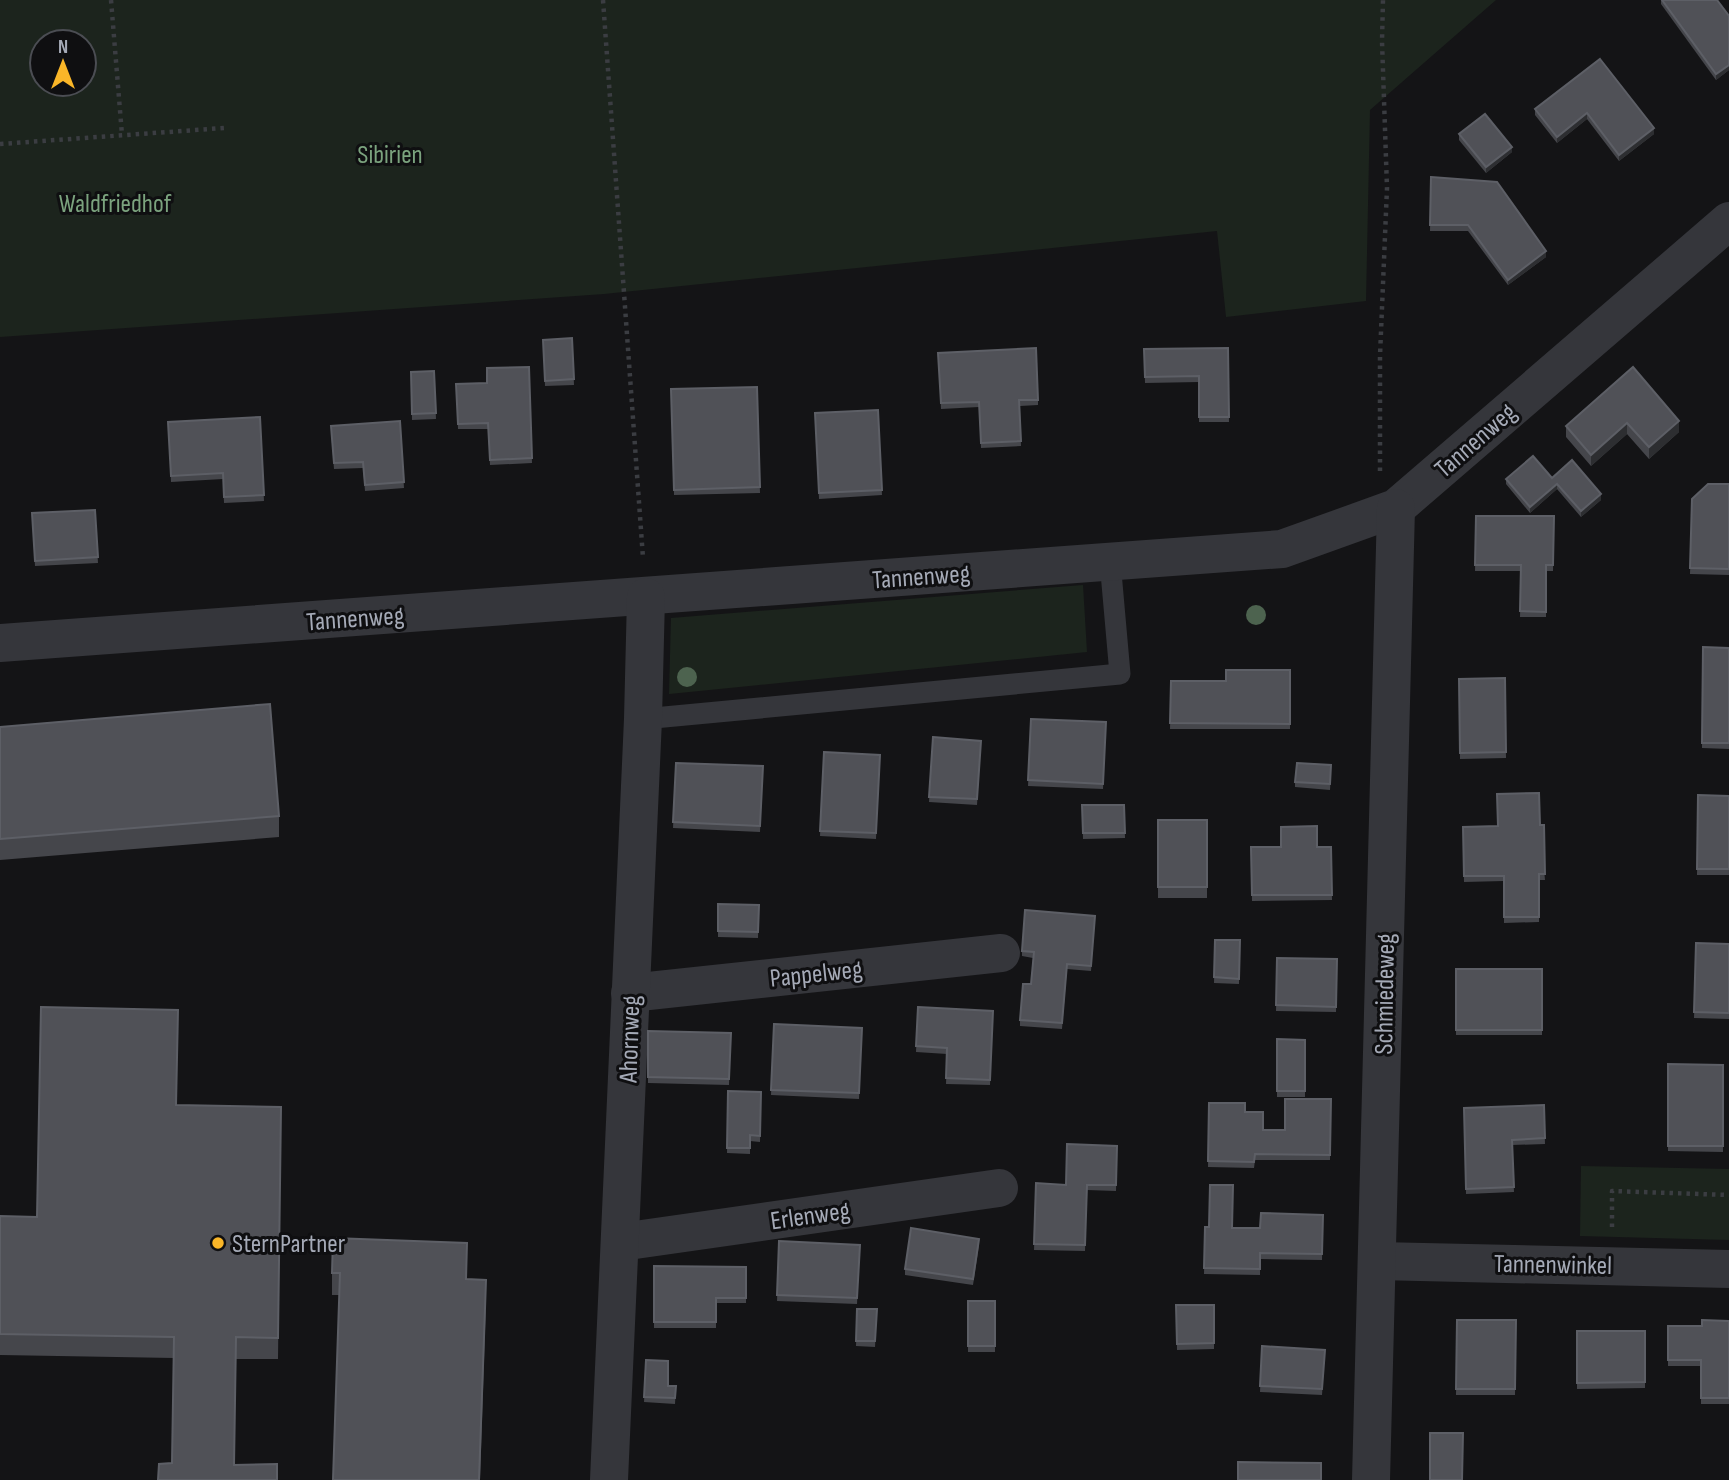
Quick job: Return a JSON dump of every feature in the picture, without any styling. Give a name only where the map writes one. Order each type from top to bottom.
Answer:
[{"type":"street","name":"Tannenweg","points":[[0,643],[1282,550],[1388,512],[1729,221]]},
{"type":"street","name":"Schmiedeweg","points":[[1371,1480],[1378,1261],[1388,512]]},
{"type":"street","name":"Ahornweg","points":[[609,1480],[643,719],[646,597]]},
{"type":"street","name":"Pappelweg","points":[[630,993],[1001,953]]},
{"type":"street","name":"Erlenweg","points":[[621,1242],[999,1188]]},
{"type":"street","name":"Tannenwinkel","points":[[1378,1261],[1729,1269]]},
{"type":"lane","points":[[643,719],[1120,674],[1110,561]]},
{"type":"path","points":[[111,0],[122,135]]},
{"type":"path","points":[[603,0],[646,597]]},
{"type":"path","points":[[1383,0],[1387,188],[1380,356],[1388,512]]},
{"type":"path","points":[[0,144],[224,128]]},
{"type":"path","points":[[1612,1265],[1612,1191],[1729,1195]]},
{"type":"green space","name":"Sibirien","points":[[0,0],[1496,0],[1370,110],[1366,301],[1226,317],[1217,231],[604,294],[0,337]]},
{"type":"green space","points":[[1083,585],[1087,652],[669,694],[671,618]]},
{"type":"green space","points":[[1581,1166],[1729,1169],[1729,1240],[1580,1236]]},
{"type":"building","points":[[1662,0],[1717,0],[1729,16],[1729,65],[1716,74]]},
{"type":"building","points":[[1600,59],[1654,128],[1619,155],[1587,113],[1557,137],[1535,109]]},
{"type":"building","points":[[1485,114],[1512,147],[1486,167],[1459,134]]},
{"type":"building","points":[[1431,177],[1497,182],[1546,251],[1508,280],[1468,225],[1430,225]]},
{"type":"building","points":[[572,338],[574,379],[545,381],[543,340]]},
{"type":"building","points":[[1036,348],[1038,400],[1019,400],[1021,441],[981,443],[979,402],[941,403],[938,353]]},
{"type":"building","points":[[1228,348],[1229,417],[1199,417],[1199,376],[1145,377],[1144,349]]},
{"type":"building","points":[[529,367],[532,458],[490,460],[488,423],[458,424],[456,384],[487,383],[487,368]]},
{"type":"building","points":[[1633,367],[1679,421],[1649,447],[1627,423],[1591,455],[1566,426]]},
{"type":"building","points":[[434,371],[436,413],[412,414],[411,372]]},
{"type":"building","points":[[757,387],[760,487],[674,490],[671,389]]},
{"type":"building","points":[[878,410],[882,490],[819,493],[815,413]]},
{"type":"building","points":[[260,417],[264,495],[224,497],[223,473],[171,476],[168,422]]},
{"type":"building","points":[[400,421],[404,482],[365,485],[363,462],[334,463],[331,426]]},
{"type":"building","points":[[1533,456],[1552,478],[1572,460],[1601,494],[1581,511],[1557,484],[1530,507],[1506,479]]},
{"type":"building","points":[[1708,484],[1729,484],[1729,569],[1690,568],[1692,499]]},
{"type":"building","points":[[95,510],[98,557],[35,561],[32,513]]},
{"type":"building","points":[[1476,516],[1554,516],[1553,565],[1546,565],[1546,612],[1520,611],[1521,565],[1475,565]]},
{"type":"building","points":[[1703,647],[1729,648],[1729,743],[1702,743]]},
{"type":"building","points":[[1226,670],[1290,670],[1290,724],[1170,723],[1171,681],[1226,681]]},
{"type":"building","points":[[1505,678],[1506,752],[1460,753],[1459,679]]},
{"type":"building","points":[[270,704],[279,816],[0,839],[0,727]]},
{"type":"building","points":[[1031,719],[1106,722],[1103,784],[1028,780]]},
{"type":"building","points":[[933,737],[981,741],[977,799],[929,797]]},
{"type":"building","points":[[824,752],[880,755],[876,833],[820,831]]},
{"type":"building","points":[[676,763],[763,766],[760,826],[673,822]]},
{"type":"building","points":[[1297,763],[1331,765],[1330,784],[1295,782]]},
{"type":"building","points":[[1539,793],[1540,825],[1544,825],[1545,874],[1539,874],[1539,917],[1504,917],[1504,876],[1464,876],[1463,827],[1498,826],[1497,794]]},
{"type":"building","points":[[1698,795],[1729,796],[1729,869],[1697,869]]},
{"type":"building","points":[[1082,805],[1124,805],[1125,833],[1083,833]]},
{"type":"building","points":[[1158,820],[1207,820],[1207,887],[1158,887]]},
{"type":"building","points":[[1317,826],[1317,847],[1331,847],[1332,895],[1252,895],[1251,847],[1281,847],[1281,827]]},
{"type":"building","points":[[718,904],[759,905],[758,932],[718,931]]},
{"type":"building","points":[[1025,910],[1095,916],[1091,966],[1067,964],[1062,1023],[1020,1020],[1023,984],[1031,984],[1034,952],[1022,951]]},
{"type":"building","points":[[1215,940],[1240,940],[1239,979],[1214,977]]},
{"type":"building","points":[[1696,943],[1729,944],[1729,1013],[1694,1012]]},
{"type":"building","points":[[1277,958],[1337,959],[1336,1007],[1276,1005]]},
{"type":"building","points":[[1456,969],[1542,969],[1542,1030],[1456,1030]]},
{"type":"building","points":[[41,1007],[178,1010],[176,1105],[281,1107],[278,1338],[236,1337],[234,1465],[277,1464],[277,1480],[158,1480],[159,1464],[172,1463],[174,1337],[0,1334],[0,1216],[37,1217]]},
{"type":"building","points":[[918,1007],[993,1011],[990,1080],[946,1078],[947,1048],[916,1046]]},
{"type":"building","points":[[774,1024],[862,1028],[859,1093],[771,1090]]},
{"type":"building","points":[[648,1031],[731,1033],[729,1079],[648,1077]]},
{"type":"building","points":[[1277,1039],[1305,1040],[1305,1091],[1277,1091]]},
{"type":"building","points":[[1668,1064],[1723,1065],[1723,1146],[1668,1146]]},
{"type":"building","points":[[728,1091],[761,1092],[760,1136],[750,1135],[750,1148],[727,1148]]},
{"type":"building","points":[[1285,1099],[1331,1099],[1330,1155],[1255,1154],[1254,1162],[1208,1161],[1209,1103],[1245,1103],[1245,1112],[1263,1112],[1263,1130],[1285,1130]]},
{"type":"building","points":[[1544,1105],[1545,1138],[1512,1140],[1514,1187],[1466,1189],[1464,1108]]},
{"type":"building","points":[[1067,1144],[1117,1146],[1116,1185],[1087,1185],[1085,1245],[1034,1244],[1036,1183],[1066,1185]]},
{"type":"building","points":[[1210,1185],[1233,1185],[1232,1228],[1260,1228],[1261,1213],[1323,1215],[1322,1254],[1260,1253],[1260,1269],[1204,1268]]},
{"type":"building","points":[[911,1228],[979,1239],[973,1279],[905,1269]]},
{"type":"building","points":[[333,1238],[467,1243],[466,1279],[486,1280],[479,1480],[333,1480],[340,1273],[332,1273]]},
{"type":"building","points":[[779,1241],[860,1245],[857,1298],[777,1295]]},
{"type":"building","points":[[654,1266],[746,1267],[746,1298],[716,1298],[716,1322],[654,1322]]},
{"type":"building","points":[[968,1301],[995,1301],[995,1346],[968,1346]]},
{"type":"building","points":[[1176,1305],[1214,1305],[1214,1343],[1177,1344]]},
{"type":"building","points":[[857,1309],[877,1309],[875,1341],[856,1341]]},
{"type":"building","points":[[1457,1320],[1516,1320],[1515,1389],[1456,1389]]},
{"type":"building","points":[[1702,1320],[1729,1321],[1729,1398],[1701,1398],[1701,1360],[1668,1360],[1668,1326],[1702,1326]]},
{"type":"building","points":[[1577,1331],[1645,1331],[1645,1382],[1577,1383]]},
{"type":"building","points":[[1262,1346],[1325,1350],[1322,1389],[1260,1386]]},
{"type":"building","points":[[646,1360],[668,1361],[668,1386],[676,1386],[675,1398],[644,1397]]},
{"type":"building","points":[[1430,1433],[1463,1433],[1462,1480],[1430,1480]]},
{"type":"building","points":[[1238,1462],[1321,1463],[1321,1480],[1238,1480]]},
{"type":"place","name":"SternPartner","points":[[218,1243]]},
{"type":"park label","name":"Waldfriedhof","points":[[115,203]]}]
